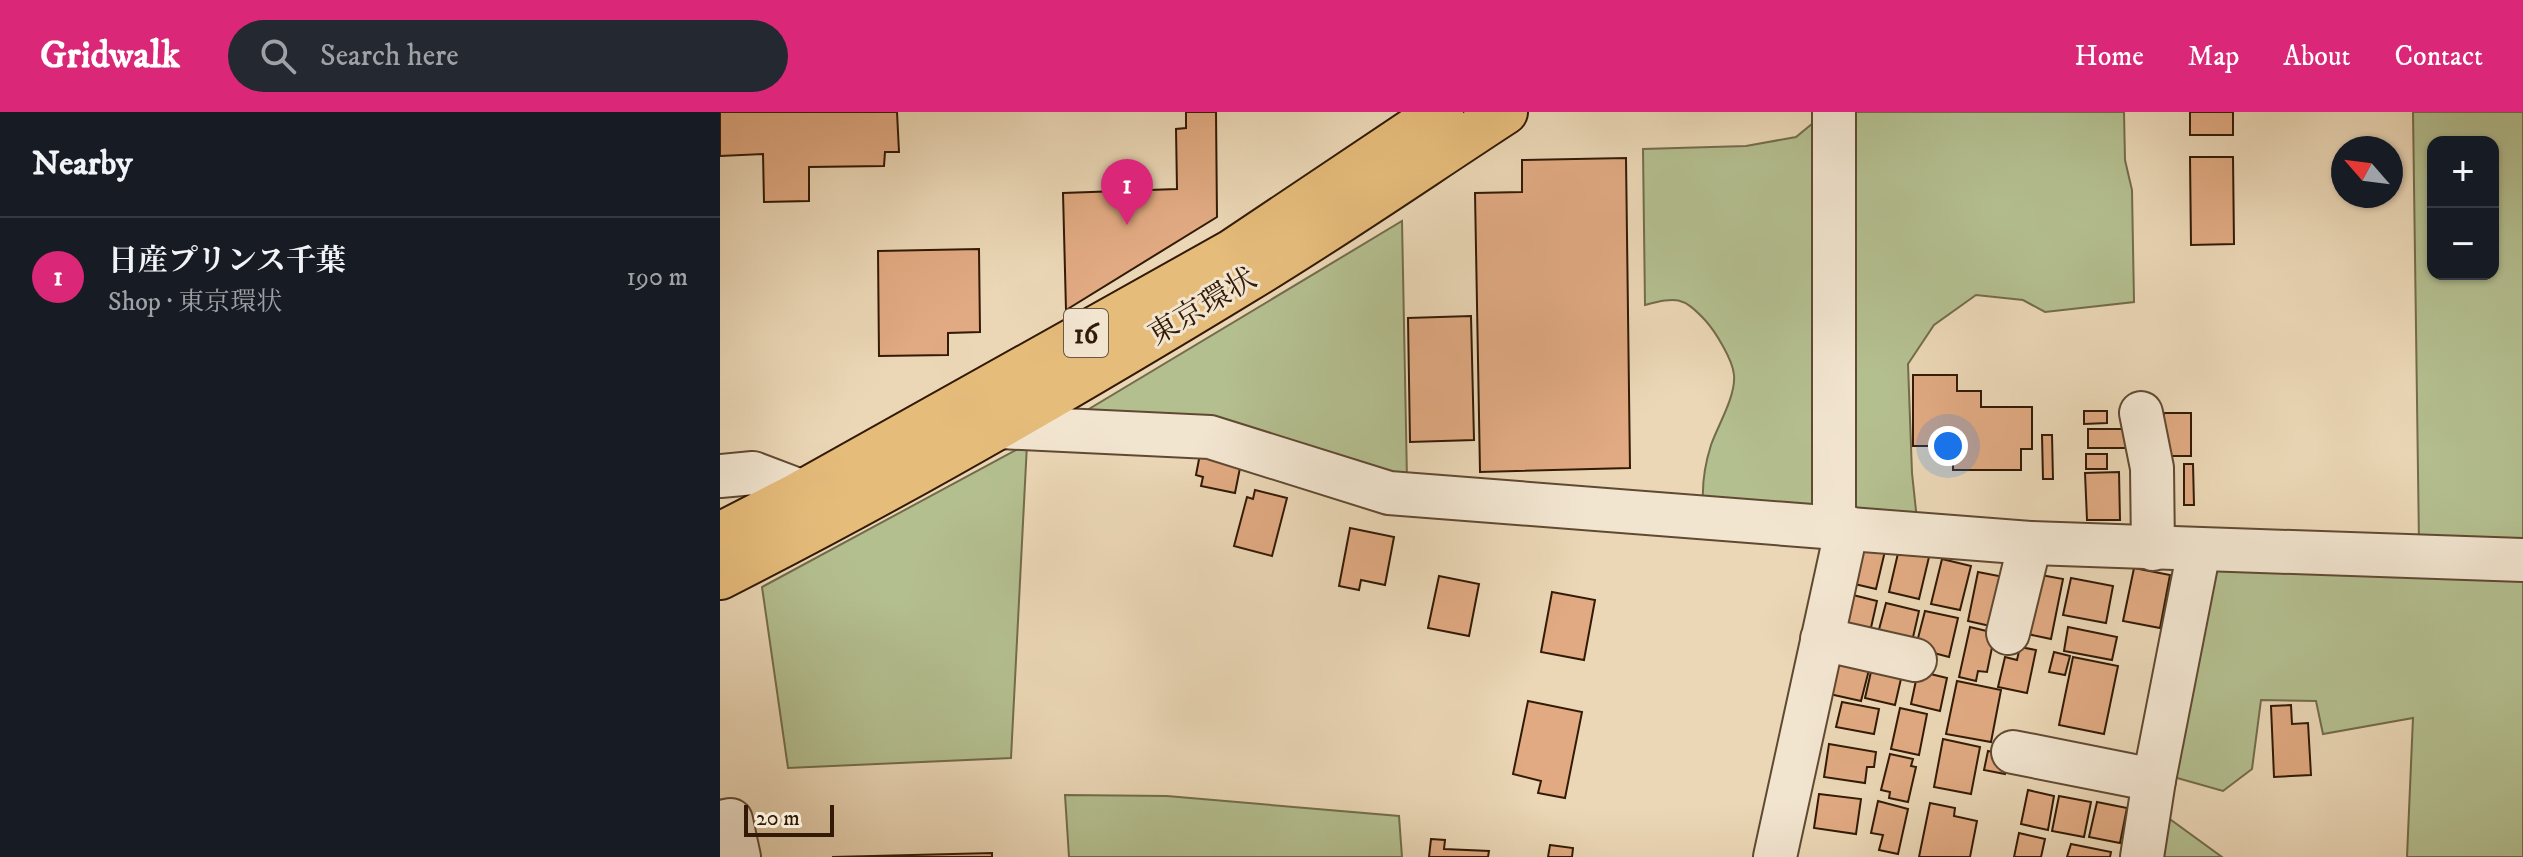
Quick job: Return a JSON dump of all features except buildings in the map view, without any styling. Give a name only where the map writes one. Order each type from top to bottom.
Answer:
[{"type":"highway","name":"東京環状","points":[[720,535],[803,492],[1232,252],[1441,112]]},
{"type":"highway","name":"東京環状","points":[[720,577],[844,514],[1000,427],[1249,279],[1505,112]]},
{"type":"street","points":[[1775,857],[1822,639],[1840,527],[1834,112]]},
{"type":"street","points":[[2141,413],[2152,468],[2153,549]]},
{"type":"street","points":[[1000,427],[1210,437],[1389,493],[2030,543],[2523,560]]},
{"type":"street","points":[[720,476],[753,473],[803,492]]},
{"type":"street","points":[[2008,633],[2030,543]]},
{"type":"street","points":[[2142,857],[2199,550]]},
{"type":"street","points":[[1822,639],[1915,660]]},
{"type":"street","points":[[2013,752],[2154,780]]},
{"type":"street","points":[[720,822],[731,820],[739,857]]},
{"type":"green space","points":[[1843,112],[2124,112],[2125,160],[2132,190],[2134,302],[2045,312],[2023,300],[1976,295],[1934,325],[1908,364],[1917,520],[1848,513]]},
{"type":"green space","points":[[2413,112],[2523,112],[2523,548],[2419,544]]},
{"type":"green space","points":[[1824,114],[1824,511],[1703,501],[1707,459],[1729,401],[1734,375],[1718,338],[1690,306],[1678,300],[1645,305],[1643,149],[1746,146],[1796,137]]},
{"type":"green space","points":[[1402,221],[1407,480],[1091,419],[1089,409]]},
{"type":"green space","points":[[1027,444],[1011,758],[788,768],[762,587]]},
{"type":"green space","points":[[2215,565],[2523,577],[2523,857],[2407,857],[2413,718],[2323,734],[2316,701],[2261,700],[2252,769],[2223,791],[2163,774]]},
{"type":"green space","points":[[1065,795],[1167,796],[1399,816],[1402,857],[1069,857]]},
{"type":"green space","points":[[2156,809],[2222,857],[2149,857]]},
{"type":"place","name":"日産プリンス千葉","points":[[1127,225]]}]
